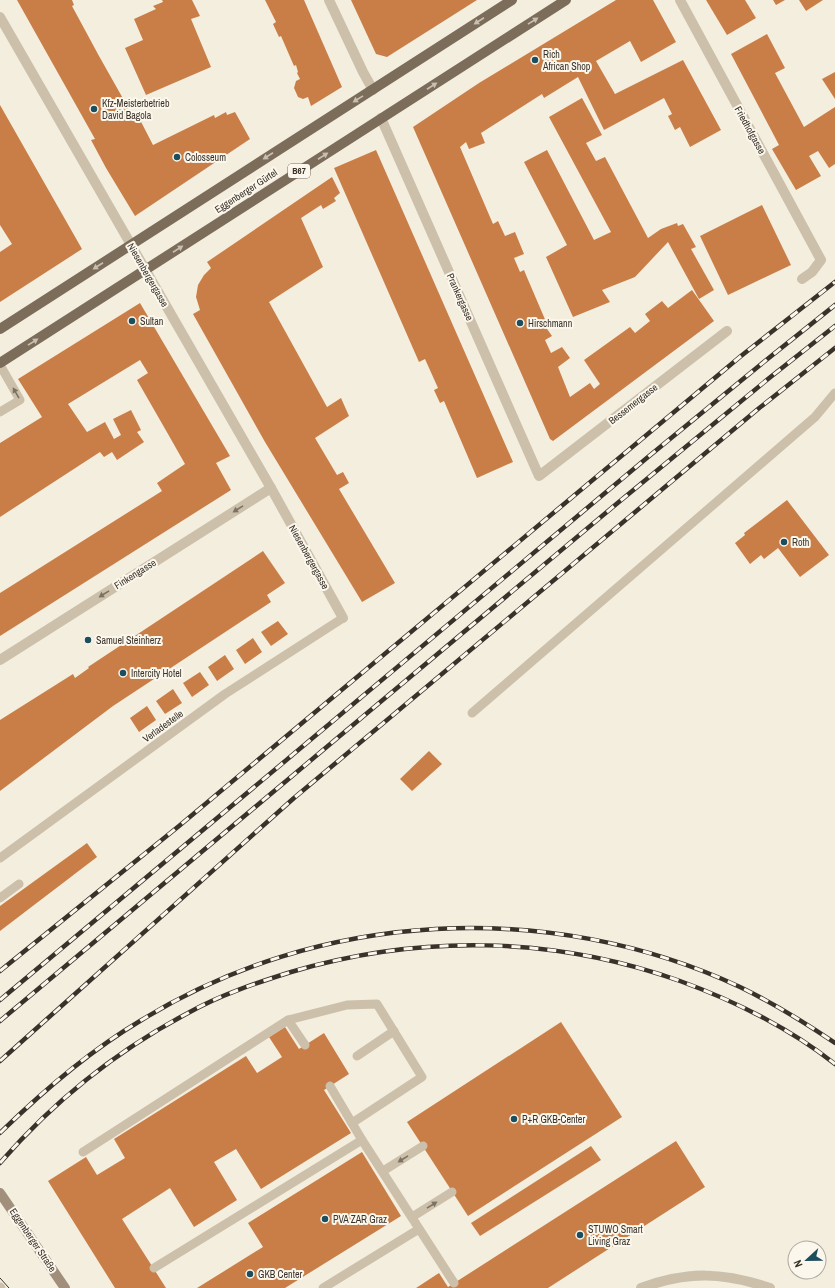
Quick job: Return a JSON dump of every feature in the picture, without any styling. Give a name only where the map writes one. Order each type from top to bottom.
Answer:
[{"type":"main road","name":"Eggenberger Gürtel","points":[[0,329],[512,0]]},
{"type":"main road","name":"Eggenberger Gürtel","points":[[0,364],[566,0]]},
{"type":"main road","name":"Eggenberger Straße","points":[[0,1193],[65,1288]]},
{"type":"street","points":[[329,0],[373,90]]},
{"type":"street","name":"Friedhofgasse","points":[[680,0],[821,260],[812,272],[802,278]]},
{"type":"street","name":"Niesenbergergasse","points":[[0,17],[271,488],[343,618]]},
{"type":"street","name":"Prankergasse","points":[[381,118],[539,476]]},
{"type":"street","name":"Bessemergasse","points":[[539,476],[727,331]]},
{"type":"street","name":"Finkengasse","points":[[0,660],[271,488]]},
{"type":"street","points":[[641,1288],[657,1282],[692,1275],[716,1275],[770,1288]]},
{"type":"lane","points":[[0,364],[20,400],[0,412]]},
{"type":"lane","points":[[472,713],[815,417],[835,392]]},
{"type":"lane","name":"Verladestelle","points":[[0,858],[225,694],[343,618]]},
{"type":"lane","points":[[0,898],[19,884]]},
{"type":"lane","points":[[83,1152],[288,1020],[347,1005],[377,1004],[422,1077],[352,1123]]},
{"type":"lane","points":[[288,1020],[305,1045]]},
{"type":"lane","points":[[356,1056],[394,1031]]},
{"type":"lane","points":[[330,1086],[362,1140],[454,1283]]},
{"type":"lane","points":[[154,1268],[362,1140]]},
{"type":"lane","points":[[383,1172],[423,1146]]},
{"type":"lane","points":[[412,1217],[452,1192]]},
{"type":"lane","points":[[323,1288],[420,1229]]},
{"type":"building","points":[[17,0],[72,0],[74,5],[72,6],[99,56],[134,118],[138,116],[153,145],[214,115],[215,118],[226,112],[227,115],[235,112],[250,139],[135,216],[106,168],[91,140],[95,139]]},
{"type":"building","points":[[162,0],[192,0],[200,16],[191,19],[211,67],[146,95],[125,48],[143,40],[134,19],[156,9],[153,6],[163,2]]},
{"type":"building","points":[[265,0],[304,0],[342,87],[311,106],[308,97],[303,99],[298,97],[294,88],[296,81],[300,79],[297,73],[296,65],[294,66],[281,36],[279,37],[273,24],[276,22]]},
{"type":"building","points":[[351,0],[477,0],[387,57],[376,54]]},
{"type":"building","points":[[616,0],[653,0],[676,42],[641,62],[630,41],[596,61],[615,94],[683,60],[721,130],[690,147],[680,127],[675,130],[668,116],[672,114],[664,98],[604,130],[578,77],[544,98],[542,94],[481,133],[485,143],[469,149],[466,142],[460,147],[493,224],[498,221],[505,236],[515,232],[524,254],[514,258],[520,272],[524,270],[547,324],[545,326],[552,336],[545,340],[551,353],[562,347],[570,358],[558,367],[570,397],[590,383],[594,389],[600,384],[584,360],[630,327],[635,333],[650,321],[645,314],[662,301],[668,308],[692,290],[714,321],[553,441],[550,439],[413,127],[479,83]]},
{"type":"building","points":[[706,0],[745,0],[756,18],[727,35]]},
{"type":"building","points":[[773,0],[785,0],[776,5]]},
{"type":"building","points":[[799,0],[823,0],[806,11]]},
{"type":"building","points":[[767,34],[785,68],[775,73],[804,127],[835,107],[835,164],[829,168],[818,151],[809,156],[821,176],[796,190],[772,149],[779,145],[731,54]]},
{"type":"building","points":[[835,72],[835,99],[822,79]]},
{"type":"building","points":[[582,98],[602,135],[586,143],[596,161],[605,157],[648,238],[661,229],[677,223],[678,226],[683,224],[696,247],[691,249],[714,290],[699,299],[668,242],[635,277],[602,290],[610,302],[573,317],[546,257],[567,245],[524,162],[547,150],[594,240],[611,232],[549,117]]},
{"type":"building","points":[[0,105],[82,249],[0,302],[0,252],[12,244],[0,225]]},
{"type":"building","points":[[376,150],[513,462],[477,478],[444,401],[440,403],[434,390],[438,388],[425,359],[419,362],[334,168]]},
{"type":"building","points":[[332,177],[340,193],[334,198],[336,201],[323,209],[321,205],[301,218],[323,267],[269,302],[327,407],[341,398],[349,416],[315,438],[337,475],[343,472],[349,483],[339,489],[395,583],[362,602],[265,442],[193,314],[200,310],[196,297],[198,285],[204,275],[211,268],[207,262]]},
{"type":"building","points":[[762,205],[791,265],[728,295],[700,236]]},
{"type":"building","points":[[140,303],[230,456],[216,463],[231,490],[0,636],[0,593],[162,491],[157,483],[185,464],[137,380],[148,373],[140,360],[68,404],[87,432],[105,422],[114,439],[121,435],[113,419],[131,410],[141,430],[137,432],[144,442],[117,460],[112,452],[104,457],[100,452],[0,517],[0,443],[42,417],[18,379]]},
{"type":"building","name":"Roth","points":[[787,500],[829,555],[800,577],[778,548],[764,559],[761,555],[750,564],[735,543],[745,535],[744,533]]},
{"type":"building","name":"Intercity Hotel","points":[[263,551],[285,583],[267,595],[271,602],[113,706],[0,791],[0,720],[73,674],[75,678],[89,668],[88,667]]},
{"type":"building","points":[[278,621],[288,634],[271,646],[261,632]]},
{"type":"building","points":[[253,638],[262,652],[245,664],[236,650]]},
{"type":"building","points":[[225,655],[234,669],[217,681],[208,667]]},
{"type":"building","points":[[200,672],[209,685],[192,697],[183,683]]},
{"type":"building","points":[[173,689],[182,703],[165,714],[156,701]]},
{"type":"building","points":[[147,706],[156,720],[139,732],[130,718]]},
{"type":"building","points":[[429,751],[442,764],[412,791],[400,779]]},
{"type":"building","points":[[87,843],[97,857],[0,931],[0,906]]},
{"type":"building","name":"P+R GKB-Center","points":[[561,1022],[622,1117],[468,1216],[407,1122]]},
{"type":"building","points":[[285,1027],[299,1049],[324,1033],[349,1074],[324,1090],[351,1133],[261,1189],[236,1149],[214,1162],[237,1200],[194,1227],[170,1188],[122,1219],[166,1288],[115,1288],[48,1181],[86,1157],[97,1175],[125,1158],[114,1139],[246,1056],[257,1073],[282,1057],[269,1037]]},
{"type":"building","name":"STUWO Smart Living Graz","points":[[676,1141],[705,1187],[548,1288],[416,1288],[439,1273],[448,1287]]},
{"type":"building","points":[[591,1146],[601,1160],[480,1236],[471,1223]]},
{"type":"building","name":"PVA ZAR Graz","points":[[362,1152],[401,1216],[285,1288],[197,1288],[263,1247],[248,1223]]},
{"type":"tram line","points":[[0,1278],[9,1288]]},
{"type":"railway","points":[[0,971],[179,826],[741,356],[835,282]]},
{"type":"railway","points":[[0,1000],[648,457],[835,305]]},
{"type":"railway","points":[[0,1021],[614,506],[768,379],[835,326]]},
{"type":"railway","points":[[0,1061],[294,798],[758,409],[835,348]]},
{"type":"railway","points":[[0,1133],[49,1087],[102,1046],[140,1021],[209,984],[282,956],[358,938],[436,929],[513,929],[591,939],[667,958],[752,993],[788,1013],[835,1043]]},
{"type":"railway","points":[[0,1163],[42,1119],[87,1079],[136,1044],[188,1013],[225,995],[291,972],[339,960],[388,951],[437,946],[486,945],[535,948],[584,955],[632,966],[701,989],[761,1016],[799,1039],[835,1064]]},
{"type":"place","name":"Rich African Shop","points":[[535,60]]},
{"type":"place","name":"Kfz-Meisterbetrieb David Bagola","points":[[94,109]]},
{"type":"place","name":"Colosseum","points":[[177,157]]},
{"type":"place","name":"Sultan","points":[[132,321]]},
{"type":"place","name":"Hirschmann","points":[[520,323]]},
{"type":"place","name":"Roth","points":[[784,542]]},
{"type":"place","name":"Samuel Steinherz","points":[[88,640]]},
{"type":"place","name":"Intercity Hotel","points":[[123,673]]},
{"type":"place","name":"P+R GKB-Center","points":[[514,1119]]},
{"type":"place","name":"PVA ZAR Graz","points":[[325,1219]]},
{"type":"place","name":"STUWO Smart Living Graz","points":[[580,1235]]},
{"type":"place","name":"GKB Center","points":[[250,1274]]}]
